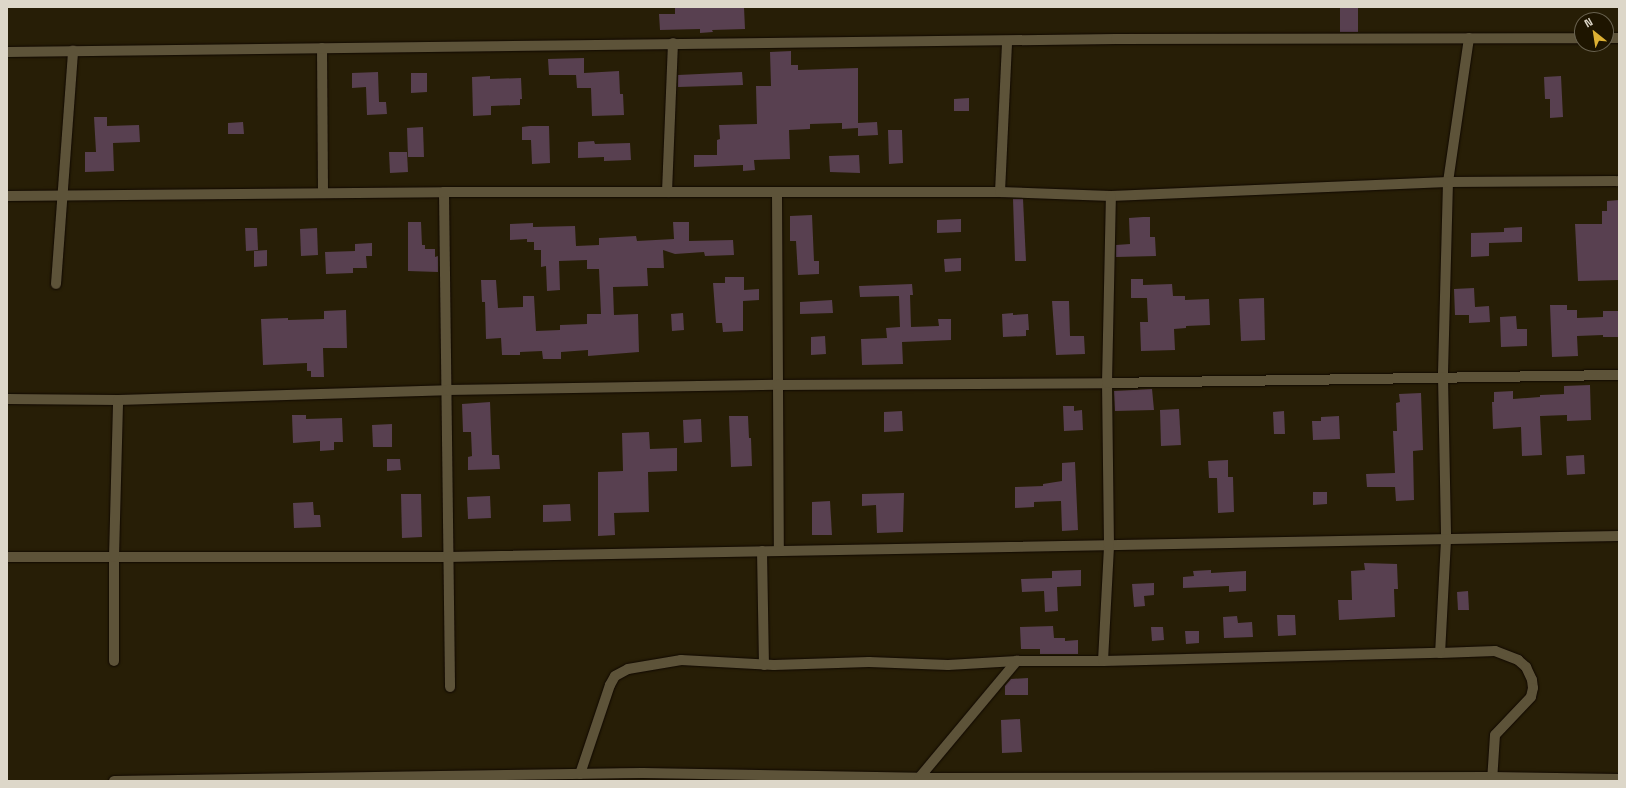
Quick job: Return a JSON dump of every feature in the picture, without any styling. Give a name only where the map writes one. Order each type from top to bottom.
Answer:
[{"type":"street","points":[[1440,653],[1446,540],[1443,377],[1448,182],[1469,38]]},
{"type":"street","points":[[7,52],[673,43],[1574,38]]},
{"type":"street","points":[[1000,192],[1007,41]]},
{"type":"street","points":[[667,192],[673,43]]},
{"type":"street","points":[[322,48],[323,193]]},
{"type":"street","points":[[56,284],[73,51]]},
{"type":"street","points":[[7,196],[444,192],[1000,192],[1111,196],[1448,182],[1619,181]]},
{"type":"street","points":[[444,192],[450,687]]},
{"type":"street","points":[[777,193],[780,550]]},
{"type":"street","points":[[1103,661],[1109,546],[1107,383],[1111,196]]},
{"type":"street","points":[[7,399],[118,400],[447,390],[778,385],[1107,383],[1619,375]]},
{"type":"street","points":[[114,661],[114,558],[118,400]]},
{"type":"street","points":[[7,557],[448,557],[1619,536]]},
{"type":"street","points":[[762,551],[764,665]]},
{"type":"street","points":[[580,774],[610,685],[615,676],[628,668],[681,660],[764,665],[869,662],[948,665],[1017,661],[1103,661],[1495,651],[1518,660],[1526,667],[1532,680],[1533,688],[1531,697],[1495,735],[1492,779]]},
{"type":"street","points":[[919,778],[1017,661]]},
{"type":"street","points":[[114,781],[580,774],[644,777],[1619,779]]},
{"type":"building","points":[[675,7],[744,7],[745,29],[712,30],[713,32],[700,33],[700,29],[660,30],[659,14],[675,14]]},
{"type":"building","points":[[1340,7],[1358,7],[1358,32],[1340,32]]},
{"type":"building","points":[[791,51],[791,65],[798,65],[798,70],[858,68],[858,123],[877,122],[878,135],[858,136],[858,128],[842,129],[842,123],[810,124],[810,129],[789,130],[790,159],[754,160],[755,170],[743,171],[743,165],[694,167],[694,155],[717,155],[717,140],[720,139],[719,125],[757,124],[756,86],[771,86],[770,52]]},
{"type":"building","points":[[584,58],[584,73],[619,71],[620,94],[623,94],[624,115],[592,116],[591,88],[577,88],[576,75],[549,75],[548,59]]},
{"type":"building","points":[[378,72],[379,102],[386,102],[387,114],[367,115],[366,87],[352,88],[352,73]]},
{"type":"building","points":[[742,72],[743,85],[678,87],[678,75]]},
{"type":"building","points":[[411,73],[427,73],[427,92],[411,93]]},
{"type":"building","points":[[490,76],[490,79],[521,78],[522,99],[520,99],[520,105],[491,106],[491,115],[473,116],[472,77]]},
{"type":"building","points":[[1561,76],[1563,117],[1550,118],[1550,99],[1545,99],[1544,77]]},
{"type":"building","points":[[969,98],[969,111],[954,111],[954,99]]},
{"type":"building","points":[[94,117],[107,117],[107,126],[139,125],[140,142],[113,143],[114,171],[85,172],[85,152],[96,152]]},
{"type":"building","points":[[243,122],[244,134],[228,134],[228,123]]},
{"type":"building","points":[[549,126],[550,163],[532,164],[531,140],[522,140],[522,127]]},
{"type":"building","points":[[423,127],[424,157],[408,157],[407,128]]},
{"type":"building","points":[[888,130],[902,130],[903,163],[889,164]]},
{"type":"building","points":[[594,141],[595,144],[630,143],[631,160],[604,161],[604,157],[578,158],[578,142]]},
{"type":"building","points":[[389,152],[407,152],[408,172],[390,173]]},
{"type":"building","points":[[859,155],[860,173],[830,172],[829,156]]},
{"type":"building","points":[[1013,199],[1023,199],[1026,261],[1015,261]]},
{"type":"building","points":[[1619,200],[1619,280],[1578,281],[1575,224],[1602,224],[1602,211],[1607,211],[1607,201]]},
{"type":"building","points":[[812,215],[814,261],[819,261],[819,274],[798,275],[796,241],[790,241],[790,216]]},
{"type":"building","points":[[1150,217],[1150,237],[1155,237],[1156,256],[1116,257],[1116,245],[1130,244],[1129,218]]},
{"type":"building","points":[[961,219],[961,232],[937,233],[937,220]]},
{"type":"building","points":[[408,222],[421,222],[422,245],[425,245],[425,249],[435,249],[435,257],[438,256],[438,272],[408,271]]},
{"type":"building","points":[[673,222],[689,222],[689,241],[733,240],[734,255],[705,256],[704,252],[675,254],[663,250],[664,268],[647,268],[648,286],[613,287],[614,315],[638,314],[639,352],[588,356],[588,350],[561,352],[561,359],[543,359],[542,351],[520,352],[520,355],[502,355],[501,338],[486,339],[485,302],[482,302],[481,280],[496,280],[498,308],[523,307],[523,296],[534,296],[536,331],[560,330],[560,325],[587,324],[587,314],[601,314],[599,269],[587,269],[587,260],[559,261],[560,290],[547,291],[546,266],[541,267],[541,250],[534,250],[534,242],[527,242],[527,239],[510,240],[510,224],[533,223],[533,227],[575,226],[576,246],[599,245],[599,238],[636,236],[637,241],[674,239]]},
{"type":"building","points":[[1522,227],[1522,242],[1489,243],[1489,256],[1471,257],[1471,233],[1504,232],[1504,228]]},
{"type":"building","points":[[245,228],[257,228],[258,250],[246,251]]},
{"type":"building","points":[[317,228],[318,255],[301,256],[300,229]]},
{"type":"building","points":[[372,243],[372,256],[366,256],[367,268],[353,268],[353,273],[326,274],[325,252],[355,251],[355,244]]},
{"type":"building","points":[[267,250],[267,266],[254,267],[254,251]]},
{"type":"building","points":[[961,258],[961,271],[945,272],[944,259]]},
{"type":"building","points":[[725,277],[744,277],[744,290],[759,289],[759,300],[743,301],[743,331],[723,332],[722,323],[716,323],[713,283],[725,283]]},
{"type":"building","points":[[1131,279],[1143,279],[1143,285],[1172,284],[1173,296],[1185,296],[1185,300],[1209,299],[1210,325],[1186,326],[1186,328],[1174,329],[1175,350],[1141,351],[1140,322],[1148,322],[1147,298],[1131,298]]},
{"type":"building","points":[[912,284],[913,295],[910,295],[911,327],[939,326],[938,319],[951,319],[951,340],[902,342],[903,364],[862,365],[861,339],[887,338],[886,328],[900,327],[899,296],[860,297],[859,286]]},
{"type":"building","points":[[1474,288],[1475,307],[1489,306],[1490,322],[1469,323],[1469,315],[1455,315],[1454,289]]},
{"type":"building","points":[[1264,298],[1265,340],[1241,341],[1239,299]]},
{"type":"building","points":[[832,300],[833,313],[800,314],[800,302]]},
{"type":"building","points":[[1052,301],[1069,301],[1070,336],[1084,336],[1085,354],[1056,355]]},
{"type":"building","points":[[1550,305],[1567,305],[1567,310],[1577,310],[1577,318],[1603,317],[1603,311],[1619,311],[1619,337],[1603,337],[1603,335],[1577,336],[1578,356],[1552,357]]},
{"type":"building","points":[[346,310],[347,348],[323,348],[324,377],[311,377],[311,371],[307,371],[307,363],[263,365],[261,319],[324,319],[324,311]]},
{"type":"building","points":[[683,313],[684,330],[672,331],[671,314]]},
{"type":"building","points":[[1013,313],[1013,315],[1028,314],[1029,330],[1026,330],[1026,336],[1003,337],[1002,314]]},
{"type":"building","points":[[1516,316],[1517,329],[1527,329],[1527,346],[1501,347],[1500,317]]},
{"type":"building","points":[[825,336],[826,354],[811,355],[811,337]]},
{"type":"building","points":[[1590,385],[1591,420],[1567,421],[1567,415],[1540,416],[1542,455],[1522,456],[1521,427],[1493,429],[1492,402],[1494,402],[1494,392],[1513,391],[1513,399],[1540,397],[1540,395],[1564,394],[1564,386]]},
{"type":"building","points":[[1152,389],[1154,410],[1115,411],[1114,391]]},
{"type":"building","points":[[1421,393],[1423,450],[1413,451],[1414,500],[1396,501],[1395,487],[1367,487],[1366,474],[1395,473],[1393,431],[1397,431],[1396,403],[1400,402],[1399,394]]},
{"type":"building","points":[[490,402],[492,455],[499,455],[500,469],[468,470],[468,457],[472,456],[471,432],[463,432],[462,404]]},
{"type":"building","points":[[1063,406],[1074,406],[1074,411],[1082,410],[1083,430],[1064,431]]},
{"type":"building","points":[[1179,409],[1181,445],[1161,446],[1160,410]]},
{"type":"building","points":[[902,411],[903,431],[884,432],[884,412]]},
{"type":"building","points":[[1284,411],[1285,434],[1274,434],[1273,412]]},
{"type":"building","points":[[292,415],[306,415],[306,419],[342,418],[343,442],[334,442],[334,450],[320,451],[320,441],[293,443]]},
{"type":"building","points":[[729,416],[748,416],[749,438],[751,438],[752,466],[731,467]]},
{"type":"building","points":[[1339,416],[1340,439],[1313,440],[1312,421],[1321,421],[1321,417]]},
{"type":"building","points":[[701,419],[702,442],[684,443],[683,420]]},
{"type":"building","points":[[392,424],[392,447],[373,447],[372,425]]},
{"type":"building","points":[[649,432],[650,449],[677,448],[677,471],[648,472],[649,512],[614,513],[615,535],[598,536],[598,472],[623,471],[622,433]]},
{"type":"building","points":[[1584,455],[1585,474],[1567,475],[1566,456]]},
{"type":"building","points":[[387,459],[400,459],[401,470],[387,471]]},
{"type":"building","points":[[1228,460],[1228,477],[1233,477],[1234,512],[1218,513],[1217,478],[1209,478],[1208,461]]},
{"type":"building","points":[[1075,462],[1078,530],[1062,531],[1061,501],[1034,502],[1034,507],[1015,508],[1015,487],[1043,486],[1043,484],[1062,481],[1062,463]]},
{"type":"building","points":[[1313,492],[1327,492],[1327,504],[1313,505]]},
{"type":"building","points":[[904,493],[903,532],[877,533],[876,505],[862,506],[862,494]]},
{"type":"building","points":[[401,494],[421,494],[422,537],[402,538]]},
{"type":"building","points":[[490,496],[491,518],[468,519],[467,497]]},
{"type":"building","points":[[830,501],[832,535],[812,535],[812,502]]},
{"type":"building","points":[[313,502],[314,515],[320,515],[321,527],[294,528],[293,503]]},
{"type":"building","points":[[570,504],[571,521],[543,522],[543,505]]},
{"type":"building","points":[[1364,563],[1397,564],[1398,589],[1394,589],[1395,617],[1339,620],[1338,600],[1352,600],[1351,571],[1365,570]]},
{"type":"building","points":[[1081,570],[1081,586],[1057,587],[1058,611],[1045,612],[1044,591],[1022,592],[1021,579],[1052,578],[1052,571]]},
{"type":"building","points":[[1211,570],[1211,573],[1246,571],[1246,591],[1229,592],[1229,586],[1183,588],[1183,577],[1194,576],[1193,571]]},
{"type":"building","points":[[1154,583],[1154,595],[1144,596],[1145,606],[1134,607],[1132,584]]},
{"type":"building","points":[[1468,591],[1469,610],[1458,610],[1457,592]]},
{"type":"building","points":[[1277,615],[1295,615],[1296,635],[1278,636]]},
{"type":"building","points":[[1237,616],[1238,623],[1252,622],[1253,637],[1224,638],[1223,617]]},
{"type":"building","points":[[1053,626],[1054,638],[1065,638],[1065,641],[1078,640],[1078,654],[1040,654],[1040,649],[1021,649],[1020,627]]},
{"type":"building","points":[[1151,627],[1163,627],[1164,640],[1152,641]]},
{"type":"building","points":[[1185,631],[1199,631],[1199,643],[1186,644]]},
{"type":"building","points":[[1028,678],[1028,695],[1005,695],[1005,686],[1011,679]]},
{"type":"building","points":[[1020,719],[1022,752],[1002,753],[1001,720]]}]
